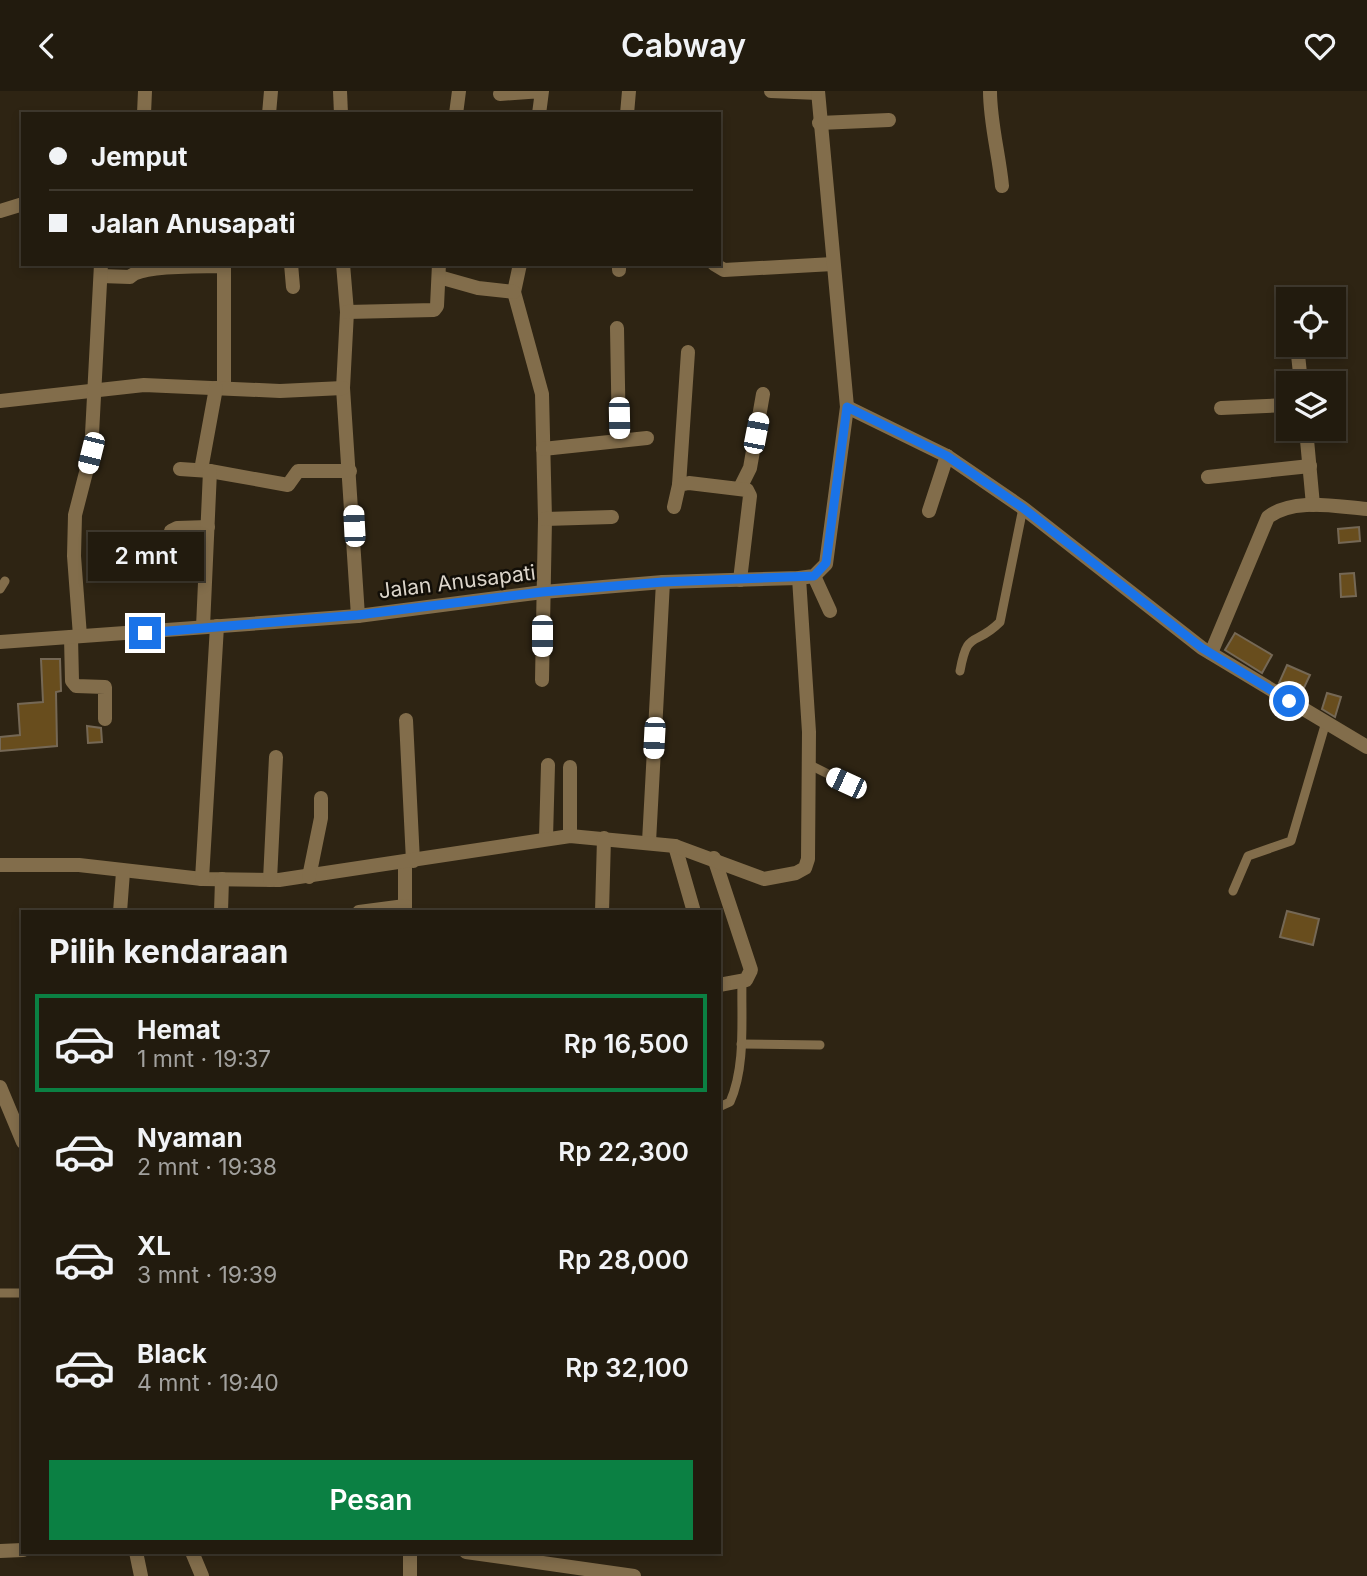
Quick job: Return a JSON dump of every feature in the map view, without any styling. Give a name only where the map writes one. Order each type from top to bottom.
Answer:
[{"type":"street","points":[[144,112],[145,91]]},
{"type":"street","points":[[269,112],[271,91]]},
{"type":"street","points":[[340,91],[341,112]]},
{"type":"street","points":[[456,112],[459,91]]},
{"type":"street","points":[[500,94],[542,91],[539,112]]},
{"type":"street","points":[[627,112],[629,91]]},
{"type":"street","points":[[771,91],[818,92],[847,411],[826,563],[814,576],[830,611]]},
{"type":"street","points":[[990,91],[990,119],[999,147],[1002,186]]},
{"type":"street","points":[[819,123],[889,120]]},
{"type":"street","points":[[0,211],[21,205]]},
{"type":"street","points":[[717,266],[724,270],[833,264]]},
{"type":"street","points":[[105,719],[105,687],[76,686],[72,681],[75,637],[75,515],[91,453],[101,270],[130,277],[134,272],[151,269],[206,266]]},
{"type":"street","points":[[202,879],[210,627],[206,470],[220,388],[224,266]]},
{"type":"street","points":[[290,266],[293,287]]},
{"type":"street","points":[[343,266],[347,312],[343,388],[358,615]]},
{"type":"street","points":[[520,266],[514,292],[542,394],[545,519],[542,680]]},
{"type":"street","points":[[347,312],[430,312],[437,306],[439,271],[478,288],[514,292]]},
{"type":"street","points":[[617,328],[619,441]]},
{"type":"street","points":[[674,507],[688,352]]},
{"type":"street","points":[[0,401],[144,385],[280,391],[343,388]]},
{"type":"street","points":[[741,486],[748,477],[763,394]]},
{"type":"street","points":[[1221,408],[1276,406]]},
{"type":"street","points":[[847,411],[947,456],[1023,508],[1211,653],[1367,747]]},
{"type":"street","points":[[543,449],[647,438]]},
{"type":"street","points":[[1307,441],[1313,505]]},
{"type":"street","points":[[929,511],[947,456]]},
{"type":"street","points":[[1208,477],[1310,466]]},
{"type":"street","points":[[180,469],[206,470],[288,485],[298,471],[350,471]]},
{"type":"street","points":[[678,485],[689,483],[741,486],[750,496],[740,580]]},
{"type":"street","points":[[1211,653],[1269,517],[1284,509],[1313,505],[1367,509]]},
{"type":"street","points":[[545,519],[612,517]]},
{"type":"street","points":[[166,563],[171,531],[187,527],[208,527]]},
{"type":"street","name":"Jalan Anusapati","points":[[0,642],[358,615],[542,592],[663,582],[814,576]]},
{"type":"street","points":[[0,865],[79,865],[202,879],[270,880],[309,877],[570,836],[675,846],[715,858],[764,879],[786,876],[805,868],[808,859],[810,765],[799,578]]},
{"type":"street","points":[[649,842],[663,582]]},
{"type":"street","points":[[405,909],[409,862],[407,720]]},
{"type":"street","points":[[270,880],[275,757]]},
{"type":"street","points":[[546,838],[548,765]]},
{"type":"street","points":[[570,767],[570,836]]},
{"type":"street","points":[[309,877],[321,818],[321,798]]},
{"type":"street","points":[[602,910],[604,838]]},
{"type":"street","points":[[675,846],[693,910]]},
{"type":"street","points":[[715,858],[751,969],[748,977],[742,981],[721,980]]},
{"type":"street","points":[[120,910],[123,871]]},
{"type":"street","points":[[221,910],[222,879]]},
{"type":"street","points":[[0,1087],[21,1137]]},
{"type":"street","points":[[0,1551],[21,1550]]},
{"type":"street","points":[[136,1554],[141,1576]]},
{"type":"street","points":[[193,1554],[202,1576]]},
{"type":"street","points":[[410,1554],[410,1576]]},
{"type":"street","points":[[479,1554],[634,1576]]},
{"type":"lane","points":[[960,671],[964,646],[971,639],[988,633],[1000,622],[1023,508]]},
{"type":"lane","points":[[1233,891],[1248,856],[1291,841],[1326,723]]},
{"type":"lane","points":[[810,765],[846,783]]},
{"type":"lane","points":[[721,1106],[730,1102],[734,1094],[741,1044],[742,981]]},
{"type":"lane","points":[[741,1044],[820,1045]]},
{"type":"lane","points":[[0,1293],[21,1293]]},
{"type":"building","points":[[1359,527],[1360,541],[1339,543],[1338,529]]},
{"type":"building","points":[[1354,573],[1356,596],[1341,597],[1340,574]]},
{"type":"building","points":[[1235,633],[1272,655],[1262,673],[1225,650]]},
{"type":"building","points":[[41,659],[60,659],[61,691],[56,692],[57,746],[0,751],[0,737],[20,735],[18,704],[43,702]]},
{"type":"building","points":[[1287,665],[1310,675],[1300,696],[1279,683]]},
{"type":"building","points":[[1327,693],[1341,697],[1335,717],[1322,709]]},
{"type":"building","points":[[87,726],[101,728],[102,742],[88,743]]},
{"type":"building","points":[[1287,911],[1319,919],[1313,945],[1280,937]]},
{"type":"route","points":[[145,633],[358,615],[542,592],[663,582],[814,576],[826,563],[847,407],[947,456],[1023,508],[1202,648],[1289,701]]}]
